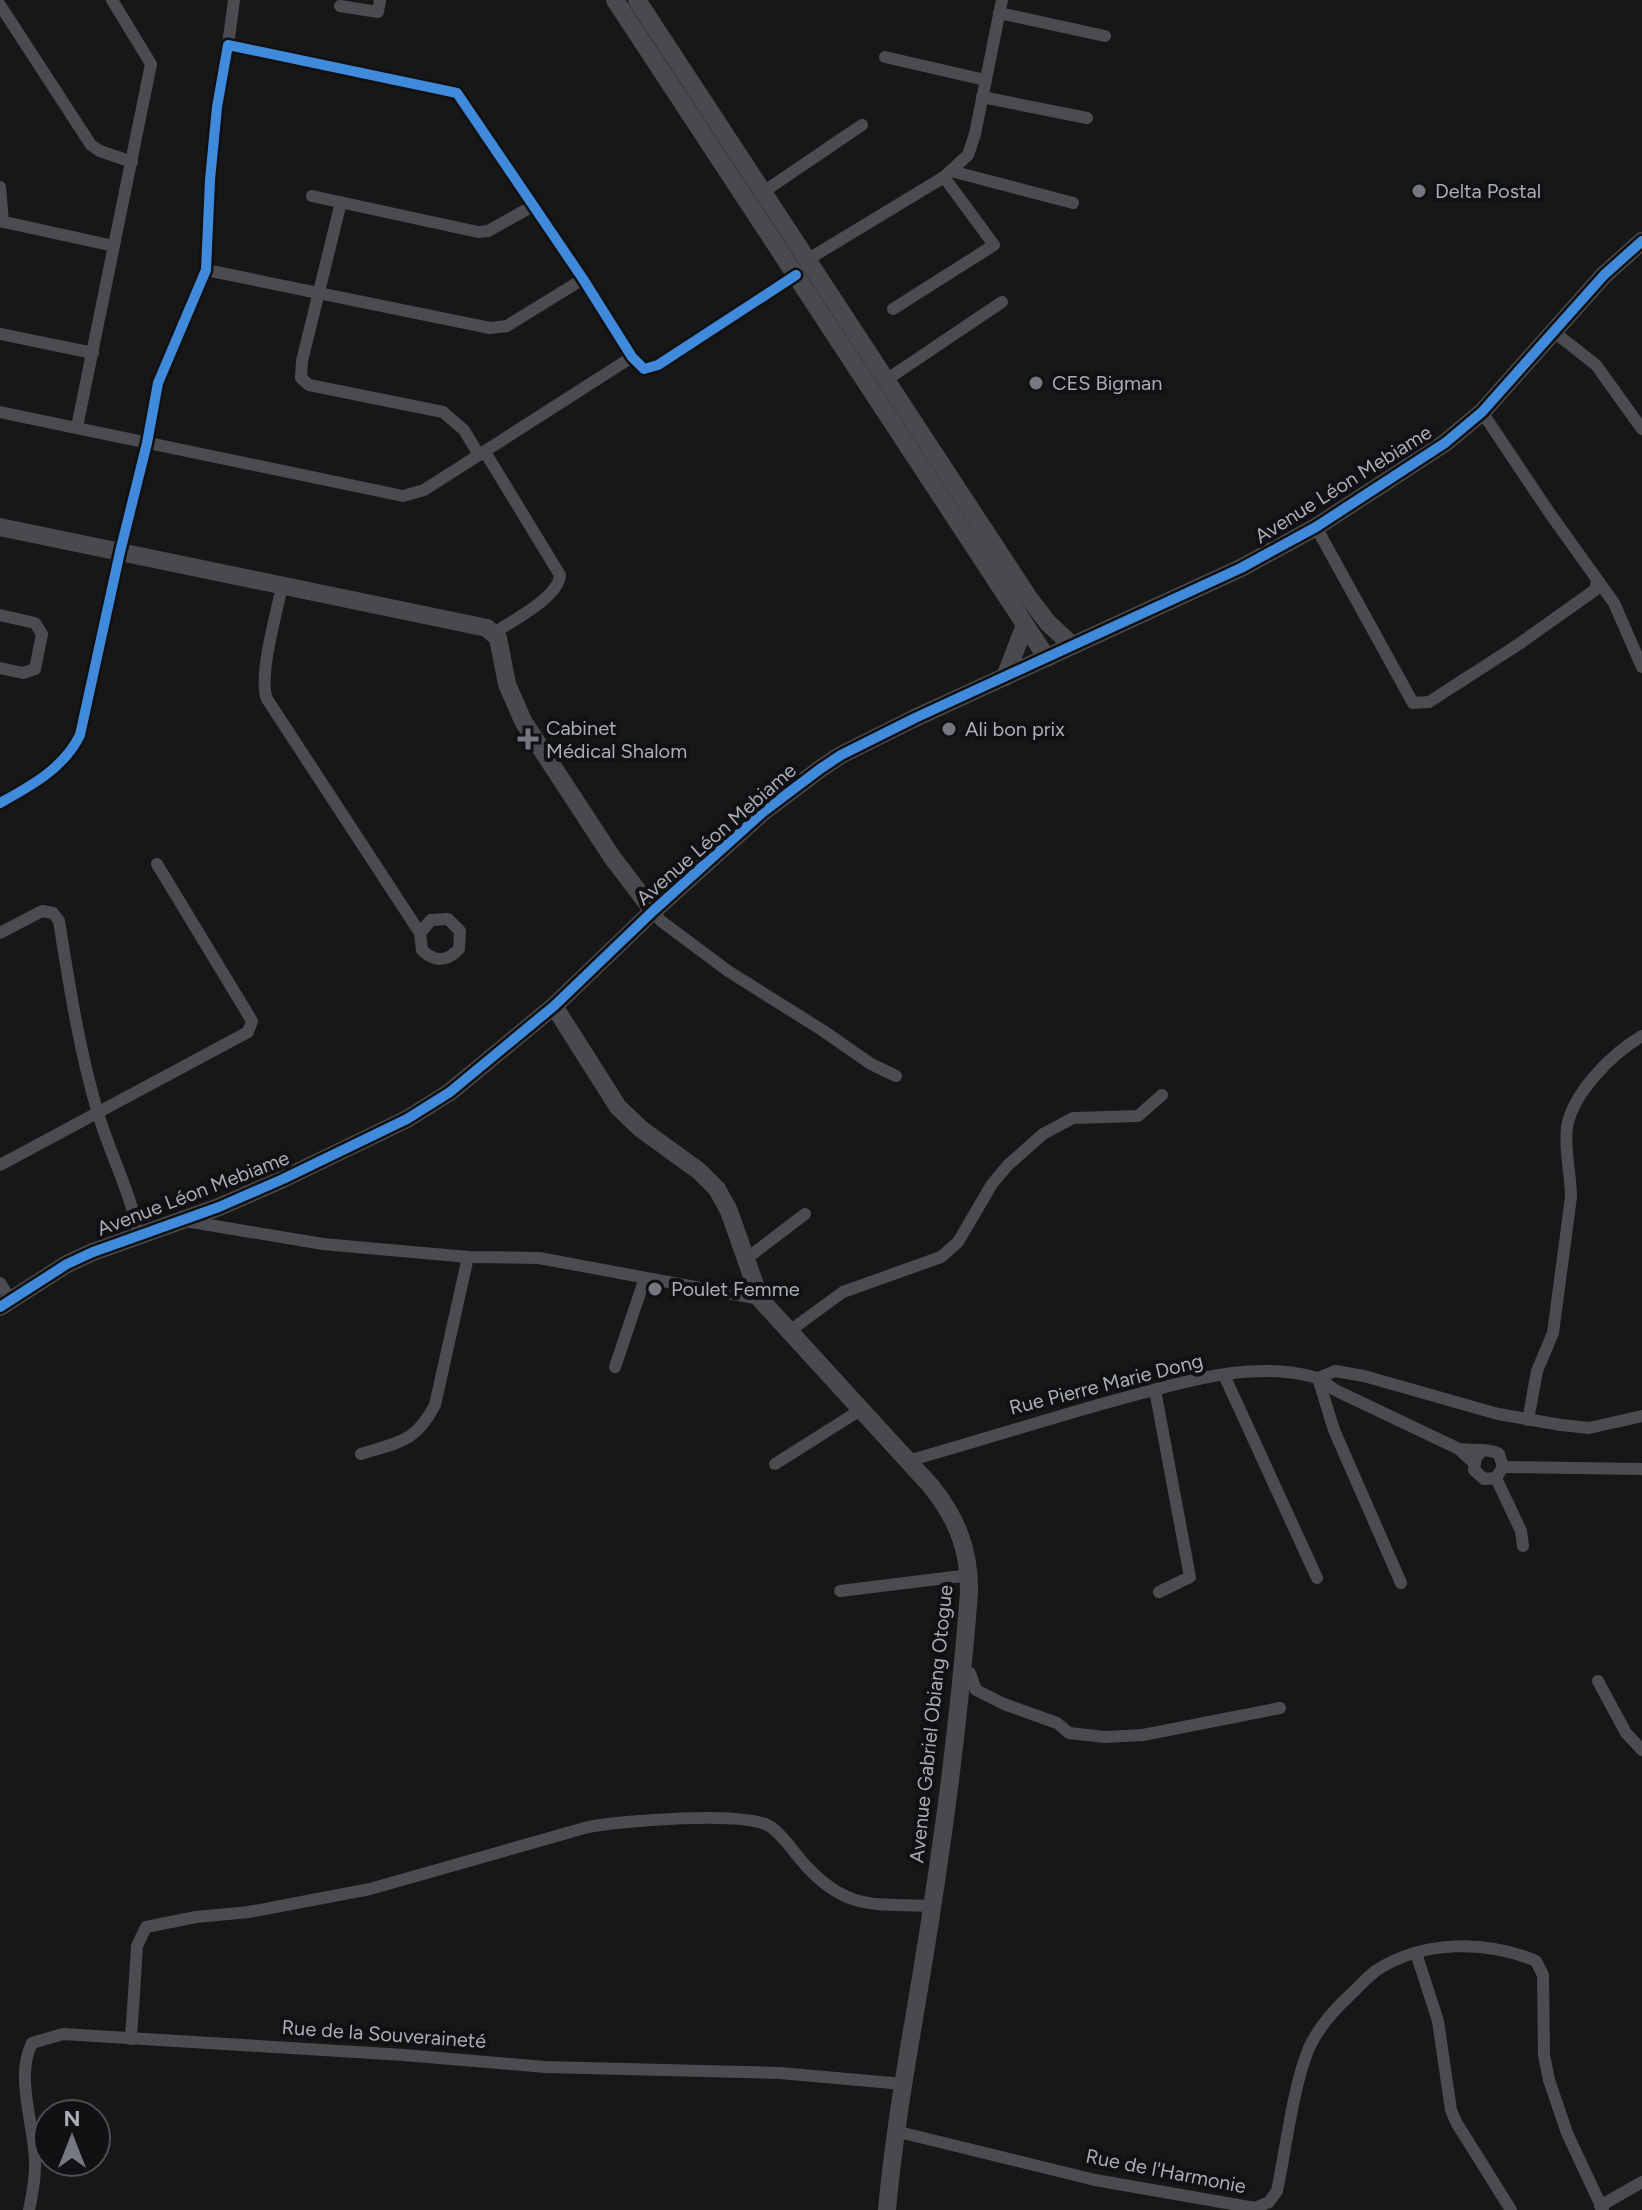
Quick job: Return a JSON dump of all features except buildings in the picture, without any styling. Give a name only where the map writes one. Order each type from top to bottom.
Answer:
[{"type":"street","points":[[77,427],[151,64],[112,0]]},
{"type":"street","points":[[0,803],[40,779],[65,759],[80,735],[162,369],[206,270],[213,151],[234,0]]},
{"type":"street","points":[[340,6],[378,12],[380,0]]},
{"type":"street","points":[[615,0],[801,267],[886,380],[1029,598],[1048,623],[1072,645]]},
{"type":"street","points":[[637,0],[763,192],[801,267],[1047,658]]},
{"type":"street","points":[[0,5],[91,145],[132,162]]},
{"type":"street","points":[[228,45],[457,93],[632,357],[644,369],[658,365],[801,267],[947,174],[972,148],[1000,7],[1105,36]]},
{"type":"street","points":[[885,57],[985,80]]},
{"type":"street","points":[[982,97],[1087,118]]},
{"type":"street","points":[[763,192],[862,125]]},
{"type":"street","points":[[947,174],[1073,203]]},
{"type":"street","points":[[893,309],[994,245],[947,174]]},
{"type":"street","points":[[0,187],[1,222],[114,246]]},
{"type":"street","points":[[312,196],[478,232],[488,231],[533,206]]},
{"type":"street","points":[[341,202],[302,361],[301,378],[303,383],[443,412],[464,430],[560,575],[560,581],[552,593],[494,633]]},
{"type":"street","name":"Avenue Léon Mebiame","points":[[5,1304],[67,1264],[138,1233],[182,1220],[283,1179],[407,1119],[477,1072],[554,1006],[763,812],[841,755],[1241,568],[1316,527],[1445,443],[1482,412],[1604,275],[1642,241]]},
{"type":"street","points":[[206,270],[497,328],[507,326],[583,279]]},
{"type":"street","points":[[886,380],[1002,302]]},
{"type":"street","points":[[1554,332],[1596,365],[1642,429]]},
{"type":"street","points":[[0,334],[93,353]]},
{"type":"street","points":[[0,412],[403,496],[424,490],[632,357]]},
{"type":"street","points":[[1482,412],[1614,603],[1642,667]]},
{"type":"street","points":[[0,527],[487,628],[494,633],[500,645],[507,684],[523,721],[612,857],[661,921],[728,971],[871,1064],[896,1076]]},
{"type":"street","points":[[1316,527],[1413,703],[1417,704],[1429,702],[1519,644],[1595,590],[1597,581]]},
{"type":"street","points":[[282,586],[264,691],[420,933]]},
{"type":"street","points":[[0,615],[35,623],[42,634],[35,669],[23,673],[0,668]]},
{"type":"street","points":[[1005,677],[1025,625]]},
{"type":"street","points":[[0,1165],[248,1032],[252,1027],[252,1021],[157,864]]},
{"type":"street","points":[[0,933],[42,911],[57,917],[97,1111],[134,1210],[138,1233]]},
{"type":"street","name":"Avenue Gabriel Obiang Otogue","points":[[554,1006],[618,1107],[717,1189],[729,1211],[760,1299],[945,1504],[964,1542],[970,1575],[963,1672],[932,1906],[895,2131],[887,2210]]},
{"type":"street","points":[[1528,1420],[1537,1371],[1553,1333],[1571,1197],[1567,1125],[1598,1072],[1614,1054],[1642,1036]]},
{"type":"street","points":[[788,1332],[843,1292],[941,1257],[958,1242],[992,1184],[1043,1134],[1073,1118],[1138,1116],[1162,1095]]},
{"type":"street","points":[[746,1259],[805,1214]]},
{"type":"street","points":[[182,1220],[323,1244],[468,1257],[539,1258],[760,1299]]},
{"type":"street","points":[[361,1454],[411,1438],[426,1422],[435,1405],[468,1257]]},
{"type":"street","points":[[615,1367],[645,1278]]},
{"type":"street","points":[[0,1283],[5,1304]]},
{"type":"street","points":[[1318,1378],[1335,1371],[1364,1376],[1528,1420],[1589,1428],[1642,1416]]},
{"type":"street","name":"Rue Pierre Marie Dong","points":[[908,1461],[1021,1426],[1224,1375],[1287,1372],[1318,1378]]},
{"type":"street","points":[[1224,1375],[1317,1578]]},
{"type":"street","points":[[1318,1378],[1335,1390],[1477,1457],[1494,1451],[1503,1460],[1500,1472],[1521,1531],[1523,1546]]},
{"type":"street","points":[[1318,1378],[1334,1430],[1401,1583]]},
{"type":"street","points":[[1155,1390],[1190,1577],[1159,1592]]},
{"type":"street","points":[[775,1464],[862,1409]]},
{"type":"street","points":[[1477,1457],[1474,1470],[1484,1479],[1500,1472],[1642,1469]]},
{"type":"street","points":[[840,1591],[970,1575]]},
{"type":"street","points":[[963,1672],[970,1673],[976,1690],[1004,1704],[1057,1723],[1069,1733],[1105,1737],[1143,1735],[1280,1708]]},
{"type":"street","points":[[1598,1681],[1626,1733],[1642,1750]]},
{"type":"street","points":[[131,2039],[137,1946],[146,1927],[196,1917],[249,1912],[370,1889],[562,1834],[622,1821],[745,1820],[770,1826],[819,1879],[844,1898],[863,1903],[932,1906]]},
{"type":"street","name":"Rue de l'Harmonie","points":[[895,2131],[1095,2180],[1255,2208],[1269,2202],[1277,2191],[1302,2067],[1316,2036],[1336,2009],[1374,1972],[1416,1953],[1438,1948],[1482,1947],[1516,1953],[1536,1961],[1543,1975],[1544,2055],[1549,2080],[1567,2133],[1601,2208]]},
{"type":"street","points":[[1416,1953],[1438,2021],[1451,2110],[1511,2210]]},
{"type":"street","name":"Rue de la Souveraineté","points":[[29,2210],[35,2167],[26,2074],[27,2054],[32,2043],[63,2034],[545,2067],[780,2073],[903,2084]]},
{"type":"street","points":[[1601,2208],[1642,2182]]},
{"type":"cycle path","points":[[0,803],[56,767],[80,735],[158,383],[206,270],[217,107],[228,45],[457,93],[632,357],[644,369],[658,365],[796,275]]},
{"type":"cycle path","points":[[0,1307],[67,1264],[219,1207],[283,1179],[407,1119],[450,1092],[554,1006],[763,812],[841,755],[1241,568],[1316,527],[1445,443],[1482,412],[1604,275],[1642,241]]},
{"type":"place","name":"Delta Postal","points":[[1419,191]]},
{"type":"place","name":"CES Bigman","points":[[1036,383]]},
{"type":"place","name":"Ali bon prix","points":[[949,729]]},
{"type":"place","name":"Cabinet Médical Shalom","points":[[528,739]]},
{"type":"place","name":"Poulet Femme","points":[[655,1289]]}]
